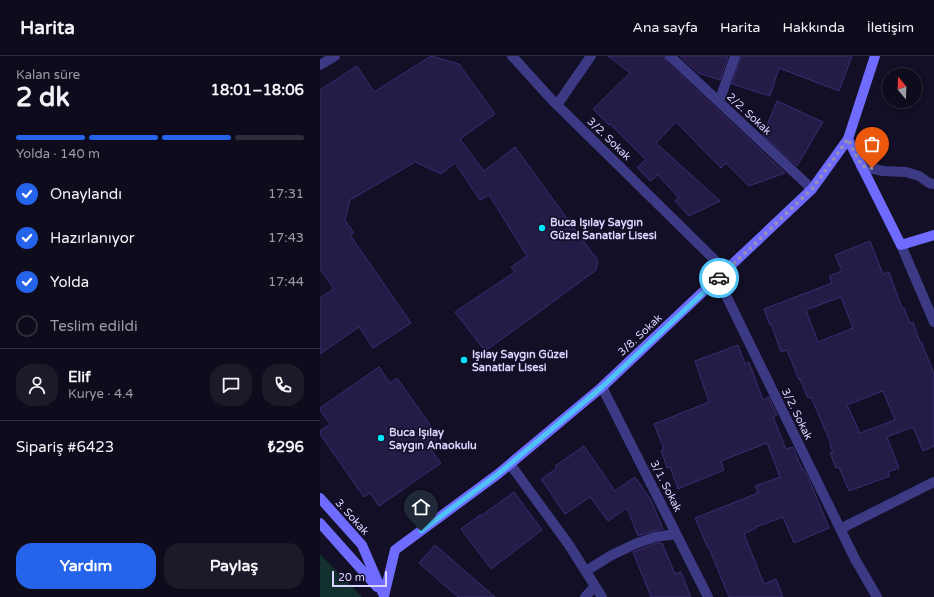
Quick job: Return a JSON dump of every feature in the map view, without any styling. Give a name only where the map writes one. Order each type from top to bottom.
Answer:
[{"type":"main road","name":"3/8. Sokak","points":[[385,596],[395,550],[498,474],[602,387],[812,189],[848,139],[875,56]]},
{"type":"main road","points":[[848,139],[901,245],[934,235]]},
{"type":"main road","name":"3. Sokak","points":[[320,498],[362,545],[385,596]]},
{"type":"main road","points":[[320,523],[385,596]]},
{"type":"street","points":[[320,65],[335,56]]},
{"type":"street","name":"3/2. Sokak","points":[[512,56],[557,105],[726,271]]},
{"type":"street","points":[[557,105],[591,56]]},
{"type":"street","name":"2/2. Sokak","points":[[670,56],[812,189]]},
{"type":"street","points":[[719,102],[735,56]]},
{"type":"street","points":[[862,166],[906,172],[919,176],[929,183],[934,184]]},
{"type":"street","points":[[901,245],[934,322]]},
{"type":"street","name":"3/2. Sokak","points":[[718,278],[855,560],[877,597]]},
{"type":"street","name":"3/1. Sokak","points":[[602,387],[708,597]]},
{"type":"street","points":[[510,464],[569,545],[602,597]]},
{"type":"street","points":[[840,529],[934,482]]},
{"type":"street","points":[[586,571],[610,556],[635,544],[655,537],[676,534]]},
{"type":"street","points":[[585,597],[595,586]]},
{"type":"green space","points":[[320,554],[322,556],[362,597],[320,597]]},
{"type":"building","points":[[431,56],[459,64],[495,114],[460,139],[484,171],[515,147],[598,261],[596,270],[485,351],[455,312],[515,272],[511,267],[527,256],[489,195],[480,200],[455,163],[441,174],[415,162],[350,200],[345,220],[354,233],[350,235],[411,323],[373,348],[359,327],[320,354],[320,298],[334,289],[320,269],[320,90],[357,66],[374,92]]},
{"type":"building","points":[[608,56],[664,56],[666,61],[785,173],[749,186],[726,163],[721,168],[676,122],[656,143],[720,201],[689,216],[675,201],[679,198],[658,175],[650,181],[637,167],[646,160],[593,109],[630,73]]},
{"type":"building","points":[[680,56],[728,56],[720,80],[698,73]]},
{"type":"building","points":[[741,56],[852,56],[839,91],[779,68],[770,96],[732,84]]},
{"type":"building","points":[[777,101],[823,122],[797,166],[763,135]]},
{"type":"building","points":[[870,241],[883,274],[889,272],[902,308],[904,308],[910,323],[913,322],[934,374],[934,446],[923,451],[913,427],[887,437],[899,468],[888,472],[890,476],[849,491],[839,467],[836,468],[830,453],[833,452],[830,445],[831,444],[811,397],[808,398],[787,350],[781,352],[764,309],[832,283],[829,276],[842,271],[835,255]],"holes":[[[841,297],[853,328],[818,342],[806,310]],[[883,391],[895,420],[860,433],[847,405]]]},
{"type":"building","points":[[738,345],[745,364],[749,362],[763,400],[769,397],[777,415],[773,417],[786,449],[793,447],[802,469],[803,468],[809,479],[829,528],[794,543],[783,517],[756,527],[744,534],[764,584],[776,579],[783,597],[729,597],[695,518],[758,493],[755,486],[780,477],[767,443],[721,461],[724,470],[678,489],[670,467],[667,468],[661,450],[664,449],[654,424],[709,402],[695,361]]},
{"type":"building","name":"Buca Işılay Saygın Anaokulu","points":[[379,367],[390,383],[397,378],[442,442],[431,450],[441,463],[379,506],[370,493],[364,497],[320,434],[320,431],[330,424],[320,408]]},
{"type":"building","points":[[584,446],[615,491],[635,477],[651,500],[663,529],[638,536],[627,508],[608,521],[590,497],[565,514],[541,479],[557,468],[555,466]]},
{"type":"building","points":[[514,492],[542,530],[491,569],[461,529]]},
{"type":"building","points":[[657,543],[662,543],[675,574],[681,572],[691,597],[651,597],[633,552]]},
{"type":"building","points":[[435,545],[495,597],[458,597],[419,563]]},
{"type":"way so far","points":[[719,278],[812,189],[848,139],[862,166],[872,168]]},
{"type":"place","name":"Buca Işılay Saygın Güzel Sanatlar Lisesi","points":[[542,228]]},
{"type":"place","name":"Işılay Saygın Güzel Sanatlar Lisesi","points":[[464,360]]},
{"type":"place","name":"Buca Işılay Saygın Anaokulu","points":[[381,438]]},
{"type":"route","points":[[421,531],[498,474],[602,387],[719,278]]}]
